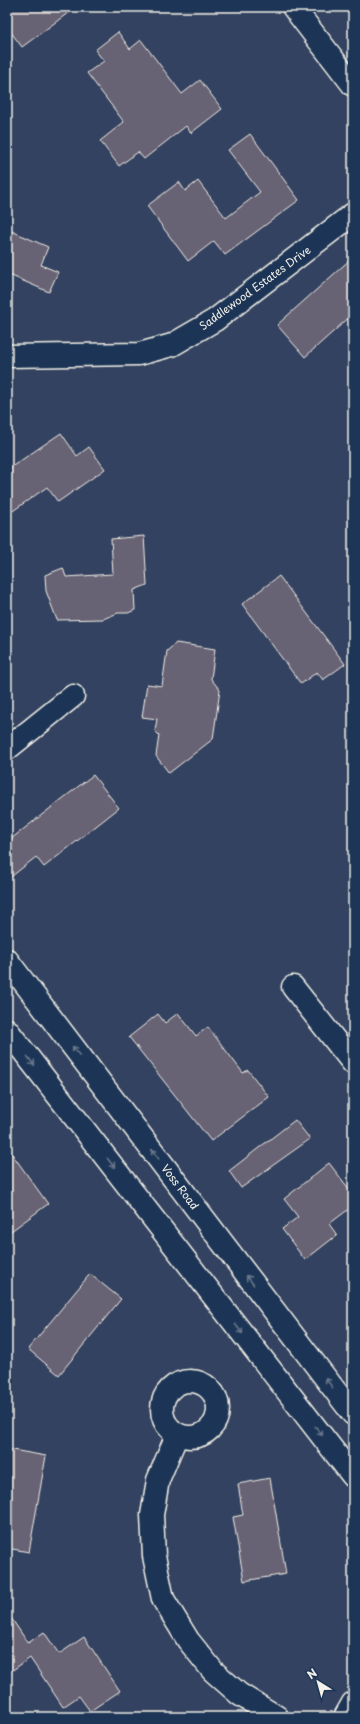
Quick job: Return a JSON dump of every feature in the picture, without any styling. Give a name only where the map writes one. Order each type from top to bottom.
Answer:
[{"type":"main road","points":[[293,7],[353,85]]},
{"type":"main road","name":"Saddlewood Estates Drive","points":[[7,356],[139,354],[172,345],[215,320],[353,214]]},
{"type":"main road","points":[[7,749],[74,696]]},
{"type":"main road","name":"Voss Road","points":[[7,960],[353,1414]]},
{"type":"main road","points":[[293,987],[353,1063]]},
{"type":"main road","points":[[7,1030],[353,1476]]},
{"type":"main road","points":[[177,1435],[158,1480],[152,1515],[154,1556],[163,1600],[188,1640],[213,1671],[239,1694],[277,1717]]},
{"type":"main road","points":[[345,1717],[353,1702]]},
{"type":"building","points":[[7,7],[76,7],[22,47],[7,27]]},
{"type":"building","points":[[118,32],[130,49],[141,40],[182,94],[200,80],[222,109],[191,133],[186,126],[144,159],[138,152],[119,166],[100,141],[124,122],[87,73],[104,61],[95,50]]},
{"type":"building","points":[[250,134],[299,200],[225,255],[214,241],[188,261],[147,206],[179,182],[185,191],[198,181],[226,218],[260,192],[228,150]]},
{"type":"building","points":[[7,229],[48,247],[41,265],[58,272],[49,292],[7,274]]},
{"type":"building","points":[[353,257],[353,314],[305,357],[277,325]]},
{"type":"building","points":[[61,433],[77,456],[89,447],[105,469],[58,502],[47,487],[7,515],[7,470]]},
{"type":"building","points":[[144,536],[147,585],[134,590],[135,610],[128,613],[118,613],[103,619],[57,620],[46,591],[45,575],[63,568],[66,577],[113,574],[111,539]]},
{"type":"building","points":[[279,576],[345,664],[323,680],[317,672],[301,684],[242,604]]},
{"type":"building","points":[[176,643],[215,649],[211,679],[220,690],[213,739],[169,773],[156,756],[159,735],[155,731],[157,719],[142,717],[147,684],[162,686],[167,651]]},
{"type":"building","points":[[93,775],[119,808],[44,867],[36,857],[7,880],[7,842]]},
{"type":"building","points":[[178,1013],[196,1036],[208,1027],[243,1073],[248,1070],[269,1097],[211,1141],[129,1037],[158,1014],[165,1023]]},
{"type":"building","points":[[295,1120],[310,1139],[241,1188],[229,1171]]},
{"type":"building","points":[[7,1147],[48,1204],[7,1234]]},
{"type":"building","points":[[329,1163],[353,1194],[353,1206],[329,1224],[337,1235],[305,1260],[282,1229],[298,1217],[284,1199]]},
{"type":"building","points":[[90,1274],[121,1299],[59,1375],[28,1349]]},
{"type":"building","points":[[7,1449],[46,1456],[29,1552],[7,1548]]},
{"type":"building","points":[[270,1478],[286,1574],[244,1581],[233,1517],[243,1515],[238,1484]]},
{"type":"building","points":[[7,1612],[28,1643],[44,1632],[59,1654],[84,1637],[120,1691],[90,1711],[79,1696],[63,1707],[30,1658],[7,1674]]}]
